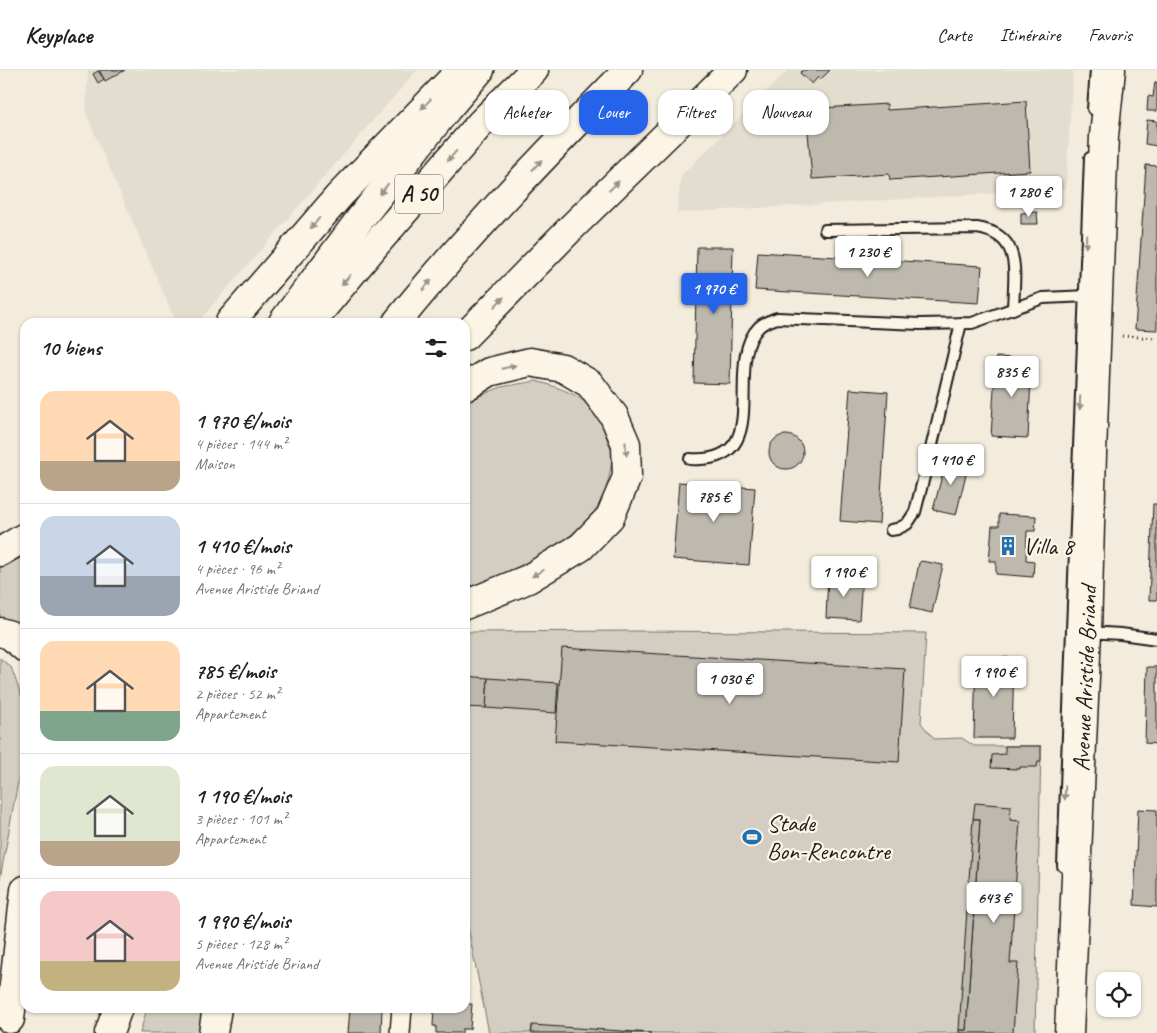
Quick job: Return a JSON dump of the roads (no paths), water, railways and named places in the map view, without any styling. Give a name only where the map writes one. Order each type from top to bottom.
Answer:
[{"type":"main road","points":[[233,318],[339,196],[460,70]]},
{"type":"main road","points":[[285,318],[366,212],[480,70]]},
{"type":"main road","name":"A 50","points":[[314,318],[481,123],[534,70]]},
{"type":"main road","points":[[400,318],[429,282],[628,70]]},
{"type":"main road","points":[[470,331],[573,226],[733,70]]},
{"type":"main road","name":"Avenue Aristide Briand","points":[[1069,1033],[1087,632],[1096,335],[1091,296],[1104,136],[1100,115],[1111,70]]},
{"type":"main road","name":"Avenue Aristide Briand","points":[[1100,115],[1125,70]]},
{"type":"main road","points":[[470,384],[489,372],[530,362],[563,368],[590,384],[614,416],[626,444],[627,477],[610,517],[581,547],[528,578],[470,603]]},
{"type":"main road","points":[[0,552],[20,540]]},
{"type":"main road","points":[[0,632],[10,635],[20,644]]},
{"type":"main road","points":[[8,1026],[20,930]]},
{"type":"main road","points":[[8,1026],[20,979]]},
{"type":"main road","points":[[95,1033],[99,1013]]},
{"type":"main road","points":[[109,1033],[116,1013]]},
{"type":"main road","points":[[213,1033],[216,1013]]},
{"type":"street","points":[[400,1033],[402,1013]]},
{"type":"lane","points":[[1096,70],[1100,115]]},
{"type":"lane","points":[[1062,878],[1091,296],[1091,145]]},
{"type":"lane","points":[[825,230],[977,228],[989,230],[998,234],[1012,251],[1014,264],[1013,309]]},
{"type":"lane","points":[[690,458],[702,459],[713,457],[736,443],[740,435],[742,421],[746,356],[750,343],[759,327],[766,322],[776,318],[920,324],[972,323],[1043,298],[1091,296]]},
{"type":"lane","points":[[891,530],[907,524],[914,512],[930,457],[961,323]]},
{"type":"lane","points":[[1087,632],[1157,639]]},
{"type":"place","name":"Villa 8","points":[[1008,546]]},
{"type":"place","name":"Stade Bon-Rencontre","points":[[752,837]]}]
